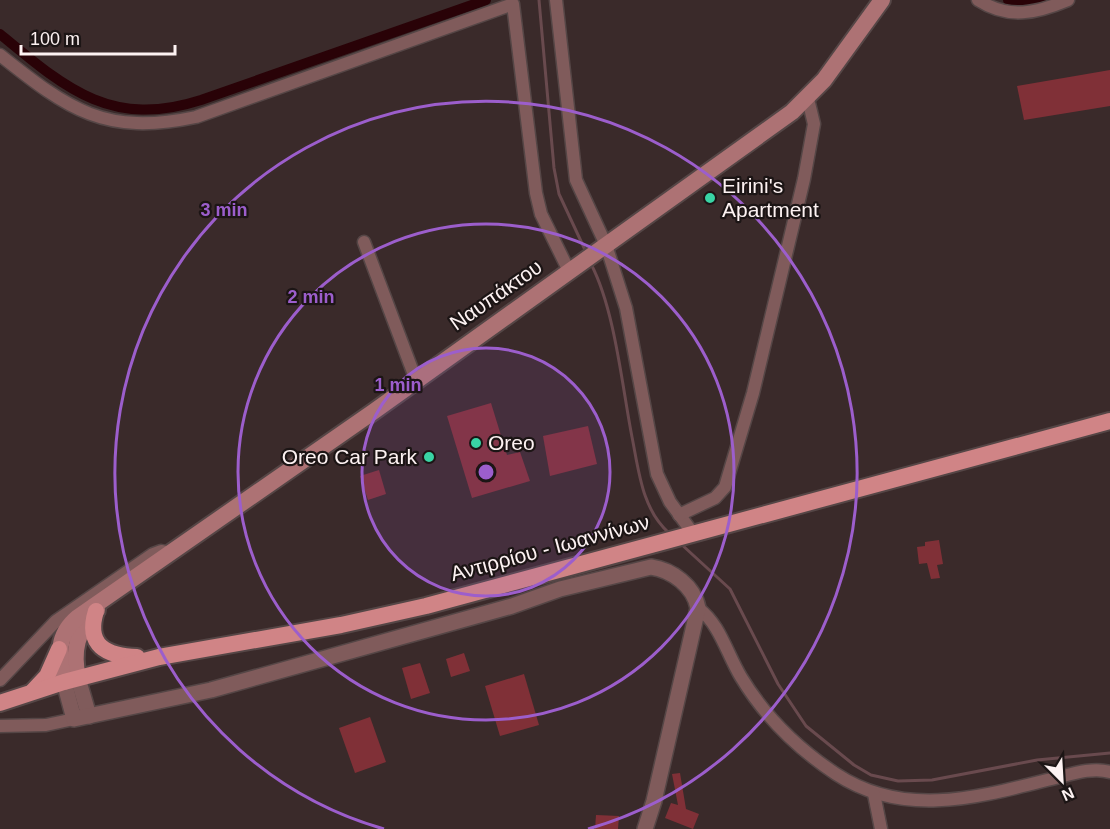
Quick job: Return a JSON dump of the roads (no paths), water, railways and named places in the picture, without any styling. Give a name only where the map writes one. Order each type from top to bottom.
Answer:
[{"type":"main road","name":"Ναυπάκτου","points":[[59,649],[63,634],[72,621],[102,604],[808,99],[882,0]]},
{"type":"main road","name":"Αντιρρίου - Ιωαννίνων","points":[[0,703],[71,680],[159,657],[366,620],[1110,422]]},
{"type":"main road","name":"Ναυπάκτου","points":[[71,680],[76,641],[84,625],[102,604]]},
{"type":"main road","points":[[102,604],[94,634],[107,652],[126,657],[159,657]]},
{"type":"main road","points":[[59,649],[71,680]]},
{"type":"main road","points":[[33,692],[47,676],[59,649]]},
{"type":"street","points":[[556,0],[573,167],[580,193],[626,308],[655,466],[662,487],[689,533]]},
{"type":"street","points":[[978,0],[996,9],[1026,14],[1068,0]]},
{"type":"street","points":[[0,55],[46,91],[69,106],[90,115],[138,125],[162,124],[196,117],[513,4],[536,193],[541,213],[575,267]]},
{"type":"street","points":[[679,515],[715,498],[725,487],[753,393],[804,179],[814,124],[808,99]]},
{"type":"street","points":[[364,242],[416,380]]},
{"type":"street","points":[[648,544],[651,567]]},
{"type":"street","points":[[0,680],[56,621],[153,554],[161,551],[171,553]]},
{"type":"street","points":[[0,726],[46,725],[82,718],[285,670],[512,606],[560,589],[651,567],[664,571],[689,587],[698,608],[713,622],[742,678],[774,722],[807,753],[838,775],[874,794],[936,802],[1002,792],[1083,772],[1110,772]]},
{"type":"street","points":[[645,829],[698,608]]},
{"type":"street","points":[[71,680],[82,718]]},
{"type":"street","points":[[874,794],[881,829]]},
{"type":"waterway","points":[[0,34],[68,86],[91,98],[115,106],[141,110],[169,108],[201,100],[486,0]]},
{"type":"waterway","points":[[539,0],[554,168],[559,194],[586,252]]},
{"type":"waterway","points":[[1008,0],[1043,0]]},
{"type":"waterway","points":[[591,264],[612,326],[643,489],[653,513],[669,533]]},
{"type":"waterway","points":[[681,544],[730,589],[778,684],[806,726],[854,765],[871,775],[898,781],[932,780],[1037,760],[1110,753]]},
{"type":"place","name":"Eirini's Apartment","points":[[710,198]]},
{"type":"place","name":"Oreo","points":[[476,443]]},
{"type":"place","name":"Oreo Car Park","points":[[429,457]]}]
